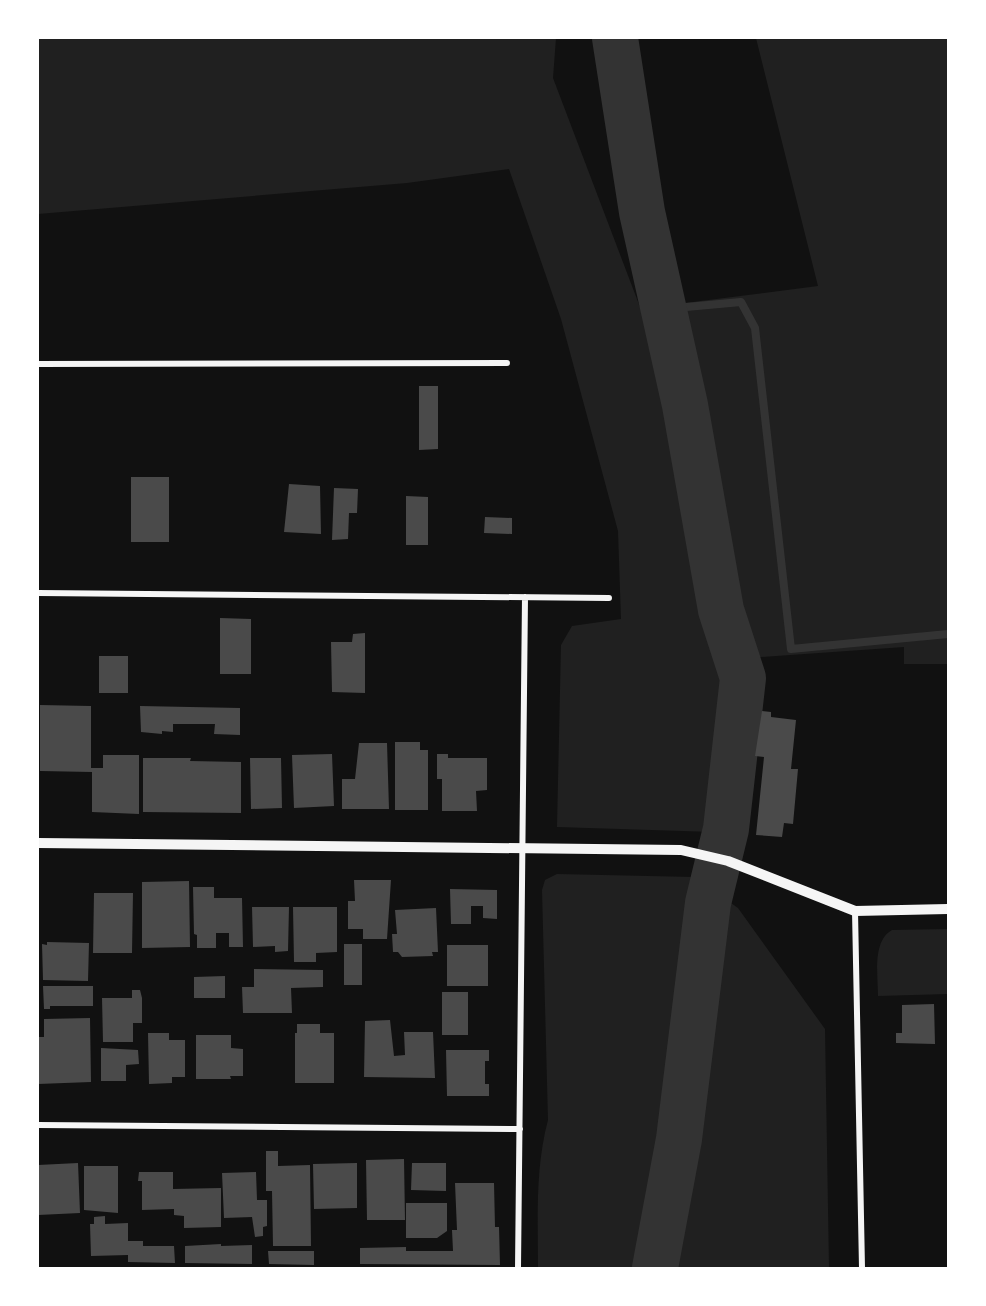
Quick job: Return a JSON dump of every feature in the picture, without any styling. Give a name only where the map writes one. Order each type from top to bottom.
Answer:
[{"type":"street","points":[[38,364],[507,363]]},
{"type":"street","points":[[38,593],[609,598]]},
{"type":"street","points":[[518,1269],[525,597]]},
{"type":"street","points":[[38,843],[656,848],[704,853],[855,911],[948,909]]},
{"type":"street","points":[[855,911],[862,1269]]},
{"type":"street","points":[[38,1125],[520,1129]]},
{"type":"shaded area","points":[[38,38],[556,38],[553,78],[643,315],[731,678],[714,832],[557,827],[561,645],[572,626],[621,619],[618,531],[561,319],[509,169],[407,183],[38,214]]},
{"type":"shaded area","points":[[756,38],[948,38],[948,664],[904,664],[904,647],[748,658],[737,622],[732,584],[700,434],[698,394],[677,304],[818,286]]},
{"type":"shaded area","points":[[557,874],[694,877],[738,908],[825,1029],[829,1268],[538,1268],[539,1175],[548,1120],[542,890],[545,880]]},
{"type":"shaded area","points":[[948,929],[948,994],[878,996],[879,950],[886,935],[892,930]]},
{"type":"building","points":[[419,386],[438,386],[438,449],[419,450]]},
{"type":"building","points":[[131,477],[169,477],[169,542],[131,542]]},
{"type":"building","points":[[289,484],[320,486],[321,534],[284,532]]},
{"type":"building","points":[[334,488],[358,489],[357,513],[349,513],[348,539],[332,540]]},
{"type":"building","points":[[406,496],[428,497],[428,545],[406,545]]},
{"type":"building","points":[[485,517],[512,518],[512,534],[484,533]]},
{"type":"building","points":[[220,618],[251,619],[251,674],[220,674]]},
{"type":"building","points":[[365,633],[365,693],[332,692],[331,642],[352,642],[353,634]]},
{"type":"building","points":[[99,656],[128,656],[128,693],[99,693]]},
{"type":"building","points":[[40,705],[91,706],[91,768],[103,768],[103,755],[139,755],[139,814],[92,812],[92,772],[40,771]]},
{"type":"building","points":[[140,706],[240,708],[240,735],[214,734],[215,724],[173,724],[173,732],[162,731],[162,734],[141,732]]},
{"type":"building","points":[[762,711],[771,712],[771,717],[796,720],[791,769],[798,769],[793,824],[784,823],[782,837],[756,835],[764,757],[755,756]]},
{"type":"building","points":[[395,742],[420,742],[420,750],[428,750],[428,810],[395,810]]},
{"type":"building","points":[[359,743],[387,743],[389,809],[342,809],[342,779],[355,779]]},
{"type":"building","points":[[332,754],[334,806],[294,808],[292,755]]},
{"type":"building","points":[[437,754],[448,754],[448,758],[487,758],[487,790],[476,791],[477,811],[442,811],[442,779],[437,779]]},
{"type":"building","points":[[143,758],[191,758],[190,761],[241,762],[241,813],[143,812]]},
{"type":"building","points":[[250,758],[281,758],[282,808],[251,809]]},
{"type":"building","points":[[354,880],[391,880],[387,939],[363,939],[363,929],[348,929],[348,901],[355,901]]},
{"type":"building","points":[[189,881],[190,947],[142,948],[142,882]]},
{"type":"building","points":[[193,887],[214,887],[214,898],[242,898],[243,947],[229,947],[229,933],[216,933],[216,948],[197,948],[197,935],[194,934]]},
{"type":"building","points":[[450,889],[497,890],[497,919],[483,918],[483,906],[471,906],[471,924],[451,924]]},
{"type":"building","points":[[94,893],[133,893],[132,953],[93,953]]},
{"type":"building","points":[[252,907],[289,907],[288,951],[275,952],[275,946],[253,947]]},
{"type":"building","points":[[293,907],[337,907],[337,952],[316,953],[316,962],[294,962]]},
{"type":"building","points":[[436,908],[438,952],[432,952],[433,956],[402,957],[398,952],[393,952],[392,934],[397,934],[395,910]]},
{"type":"building","points":[[47,942],[89,943],[88,981],[43,980],[42,944],[47,945]]},
{"type":"building","points":[[344,944],[362,944],[362,985],[344,985]]},
{"type":"building","points":[[447,945],[488,945],[488,986],[447,986]]},
{"type":"building","points":[[254,969],[323,970],[323,987],[291,988],[292,1013],[243,1013],[242,987],[254,987]]},
{"type":"building","points":[[225,976],[225,998],[194,998],[194,977]]},
{"type":"building","points":[[43,986],[93,986],[93,1006],[50,1006],[50,1009],[44,1009]]},
{"type":"building","points":[[132,990],[140,990],[142,998],[142,1023],[133,1023],[133,1042],[103,1042],[102,998],[132,998]]},
{"type":"building","points":[[442,992],[468,992],[468,1035],[442,1035]]},
{"type":"building","points":[[934,1004],[935,1044],[896,1043],[896,1033],[902,1033],[902,1005]]},
{"type":"building","points":[[90,1018],[91,1082],[38,1084],[38,1037],[44,1037],[44,1019]]},
{"type":"building","points":[[390,1020],[394,1056],[405,1055],[404,1032],[433,1032],[435,1078],[364,1077],[365,1021]]},
{"type":"building","points":[[297,1024],[320,1024],[320,1033],[334,1033],[334,1083],[295,1083]]},
{"type":"building","points":[[148,1033],[169,1033],[169,1040],[185,1040],[185,1077],[172,1077],[172,1083],[149,1084]]},
{"type":"building","points":[[196,1035],[231,1035],[231,1048],[243,1049],[243,1076],[230,1076],[231,1079],[196,1079]]},
{"type":"building","points":[[101,1048],[138,1050],[139,1064],[126,1065],[126,1081],[101,1081]]},
{"type":"building","points":[[446,1050],[489,1050],[489,1061],[485,1061],[485,1084],[489,1084],[489,1096],[447,1096]]},
{"type":"building","points":[[266,1151],[278,1151],[278,1166],[310,1165],[311,1246],[273,1246],[272,1191],[266,1191]]},
{"type":"building","points":[[404,1159],[405,1220],[367,1220],[366,1160]]},
{"type":"building","points":[[78,1163],[80,1213],[38,1215],[38,1165]]},
{"type":"building","points":[[357,1163],[357,1208],[314,1209],[313,1164]]},
{"type":"building","points":[[412,1163],[446,1163],[446,1191],[411,1190]]},
{"type":"building","points":[[84,1166],[118,1166],[118,1213],[84,1210]]},
{"type":"building","points":[[139,1172],[173,1172],[173,1189],[221,1188],[221,1227],[184,1228],[184,1216],[174,1215],[174,1209],[142,1210],[142,1181],[138,1181]]},
{"type":"building","points":[[256,1172],[257,1200],[267,1200],[267,1226],[263,1227],[263,1236],[255,1237],[252,1217],[224,1218],[222,1173]]},
{"type":"building","points":[[455,1183],[494,1183],[495,1227],[499,1227],[500,1265],[360,1264],[360,1248],[406,1247],[406,1251],[453,1251],[452,1230],[457,1230]]},
{"type":"building","points":[[406,1203],[447,1203],[447,1231],[437,1238],[406,1238]]},
{"type":"building","points":[[105,1216],[105,1224],[128,1223],[128,1241],[143,1241],[143,1246],[174,1246],[175,1263],[128,1262],[128,1255],[91,1256],[90,1224],[94,1224],[94,1217]]},
{"type":"building","points":[[221,1244],[221,1246],[252,1245],[252,1264],[185,1263],[185,1246]]},
{"type":"building","points":[[268,1251],[314,1251],[314,1265],[269,1264]]},
{"type":"waterway","points":[[615,38],[642,212],[685,405],[721,610],[743,678],[726,829],[708,903],[679,1139],[655,1268]]},
{"type":"waterway","points":[[664,309],[741,302],[755,328],[791,649],[948,634]]}]
